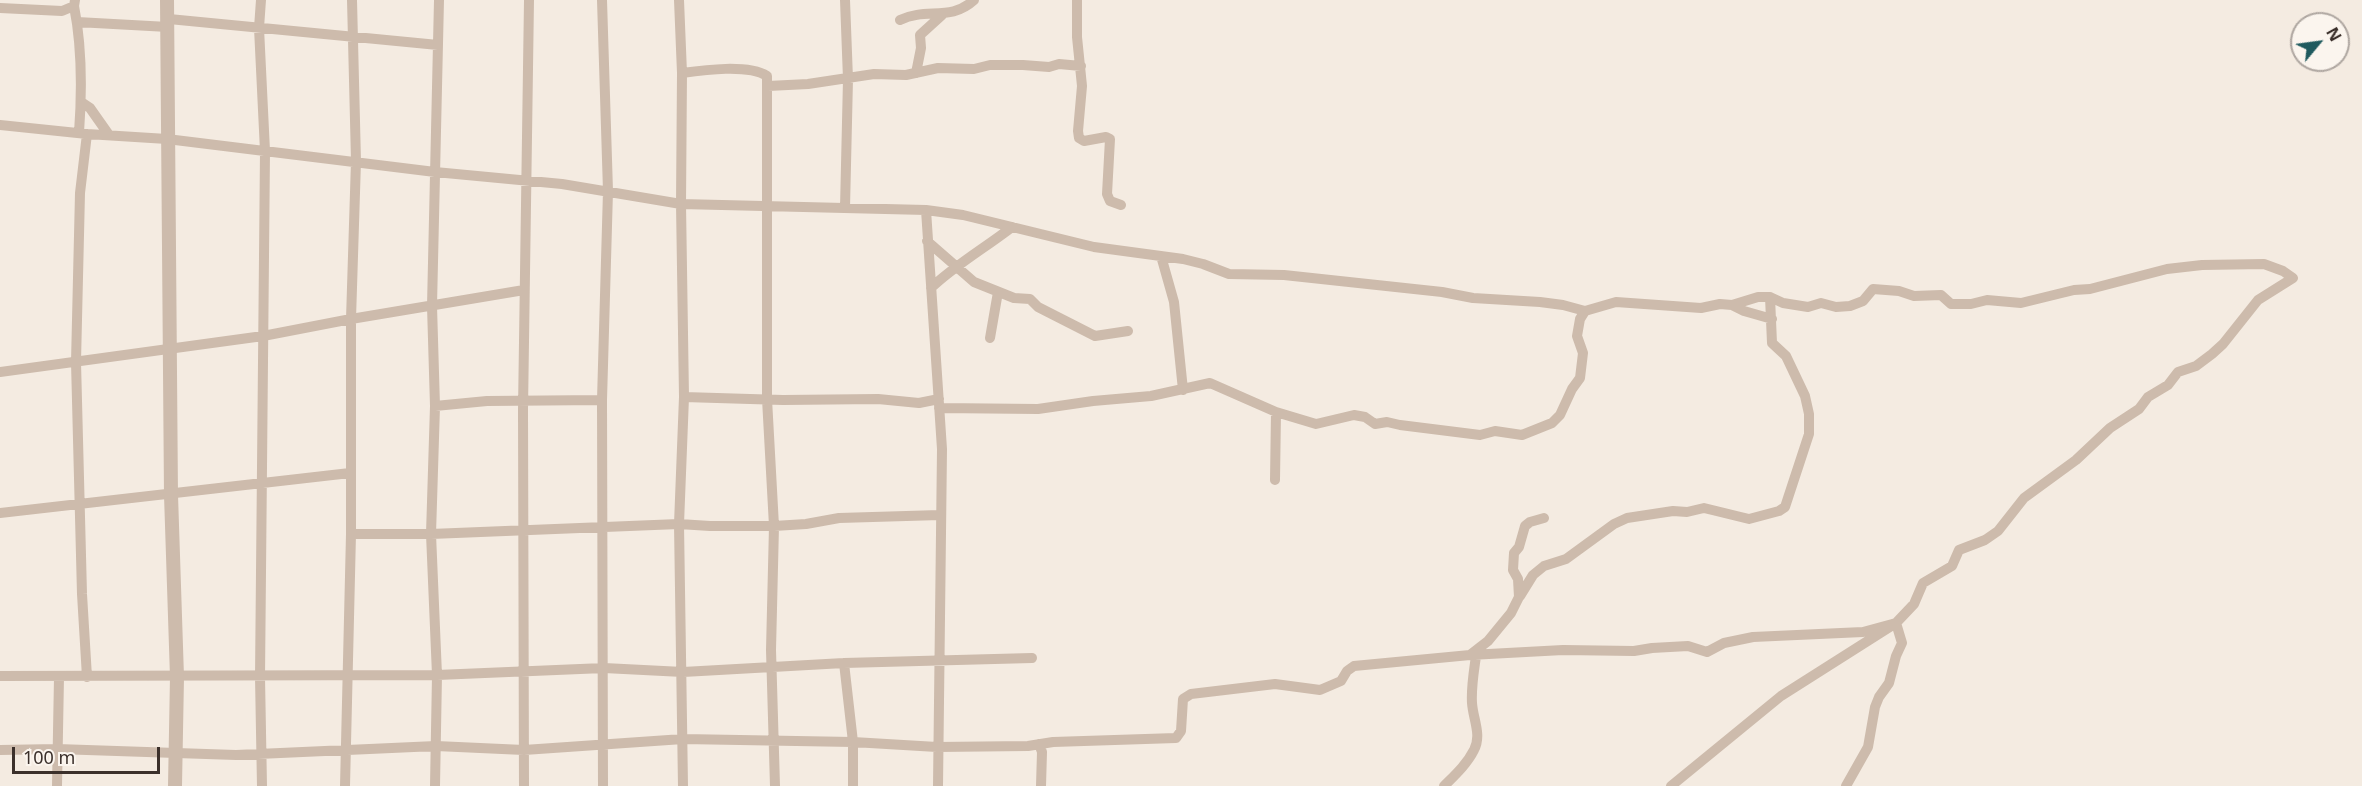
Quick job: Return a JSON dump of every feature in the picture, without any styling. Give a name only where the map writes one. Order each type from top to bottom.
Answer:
[{"type":"street","points":[[167,0],[171,495],[177,677],[176,786]]},
{"type":"street","points":[[261,0],[259,28],[264,151],[260,677],[262,786]]},
{"type":"street","points":[[345,786],[351,534],[351,319],[356,161],[351,38],[352,0]]},
{"type":"street","points":[[435,786],[437,675],[431,534],[435,406],[432,306],[439,0]]},
{"type":"street","points":[[524,786],[523,400],[529,0]]},
{"type":"street","points":[[602,0],[608,191],[602,400],[603,786]]},
{"type":"street","points":[[679,0],[682,73],[681,204],[684,397],[680,524],[683,786]]},
{"type":"street","points":[[845,0],[848,79],[845,208]]},
{"type":"street","points":[[900,20],[912,14],[942,15],[964,9],[974,0]]},
{"type":"street","points":[[1077,0],[1080,66],[1079,138],[1084,141],[1106,137],[1110,139],[1107,194],[1110,201],[1121,205]]},
{"type":"street","points":[[0,8],[62,11],[74,3],[77,22],[83,134],[76,362],[82,594],[87,677]]},
{"type":"street","points":[[916,73],[921,48],[920,35],[942,15]]},
{"type":"street","points":[[77,22],[168,23],[259,28],[438,45]]},
{"type":"street","points":[[768,86],[799,85],[874,74],[906,75],[938,68],[974,69],[990,65],[1080,66]]},
{"type":"street","points":[[682,73],[705,70],[760,71],[767,76],[767,399],[774,526],[772,668],[775,786]]},
{"type":"street","points":[[682,107],[691,81],[705,70]]},
{"type":"street","points":[[81,102],[90,108],[109,135]]},
{"type":"street","points":[[0,125],[83,134],[167,139],[525,180],[681,204],[926,210],[963,215],[1094,247],[1203,264],[1229,274],[1284,275],[1442,292],[1473,298],[1551,303],[1586,311],[1616,302],[1701,308],[1720,304],[1732,305],[1772,319]]},
{"type":"street","points":[[926,210],[942,450],[938,786]]},
{"type":"street","points":[[931,288],[1012,227]]},
{"type":"street","points":[[927,241],[974,282],[1014,298],[1030,299],[1038,307],[1095,336],[1128,331]]},
{"type":"street","points":[[1161,256],[1174,302],[1183,390]]},
{"type":"street","points":[[1671,786],[1781,696],[1896,623],[1914,604],[1923,583],[1952,566],[1959,550],[1985,540],[1998,531],[2024,498],[2076,460],[2110,428],[2139,409],[2148,397],[2168,385],[2178,372],[2196,366],[2212,354],[2223,344],[2258,300],[2293,278],[2283,271],[2264,264],[2202,265],[2166,269],[2090,289],[2074,290],[2021,303],[1987,300],[1971,304],[1951,304],[1941,295],[1914,296],[1871,289],[1863,301],[1851,306],[1836,308],[1821,303],[1808,307],[1783,303],[1770,297],[1758,297],[1732,305]]},
{"type":"street","points":[[0,372],[263,336],[524,290]]},
{"type":"street","points":[[990,338],[998,292]]},
{"type":"street","points":[[1444,786],[1460,771],[1474,751],[1476,743],[1478,733],[1472,705],[1473,656],[1511,613],[1533,575],[1544,566],[1566,559],[1614,524],[1627,518],[1704,508],[1749,519],[1779,511],[1785,507],[1809,435],[1809,414],[1805,396],[1786,356],[1772,343],[1770,297]]},
{"type":"street","points":[[1772,319],[1783,303]]},
{"type":"street","points":[[684,397],[878,399],[1038,409],[1151,396],[1213,384],[1276,412],[1316,424],[1359,416],[1375,424],[1392,422],[1480,435],[1495,431],[1522,435],[1552,423],[1560,415],[1572,389],[1580,378],[1582,353],[1577,336],[1580,319],[1586,311]]},
{"type":"street","points":[[435,406],[523,400],[602,400]]},
{"type":"street","points":[[1275,480],[1276,412]]},
{"type":"street","points":[[0,513],[350,473]]},
{"type":"street","points":[[351,534],[431,534],[680,524],[774,526],[806,524],[839,518],[940,516]]},
{"type":"street","points":[[1519,597],[1518,579],[1513,570],[1514,553],[1519,547],[1526,526],[1530,522],[1544,518]]},
{"type":"street","points":[[0,750],[262,753],[436,746],[524,750],[683,739],[853,742],[937,747],[1028,746],[1176,738],[1181,731],[1183,699],[1191,694],[1275,684],[1320,690],[1341,681],[1354,666],[1563,650],[1634,651],[1688,646],[1707,652],[1724,644],[1754,637],[1863,632],[1896,623]]},
{"type":"street","points":[[1846,786],[1868,747],[1875,707],[1889,683],[1902,643],[1896,623]]},
{"type":"street","points":[[0,676],[437,675],[604,668],[683,672],[844,663],[1032,658]]},
{"type":"street","points":[[844,663],[853,742],[853,786]]},
{"type":"street","points":[[57,786],[59,677]]},
{"type":"street","points":[[1039,744],[1042,752],[1041,786]]}]
